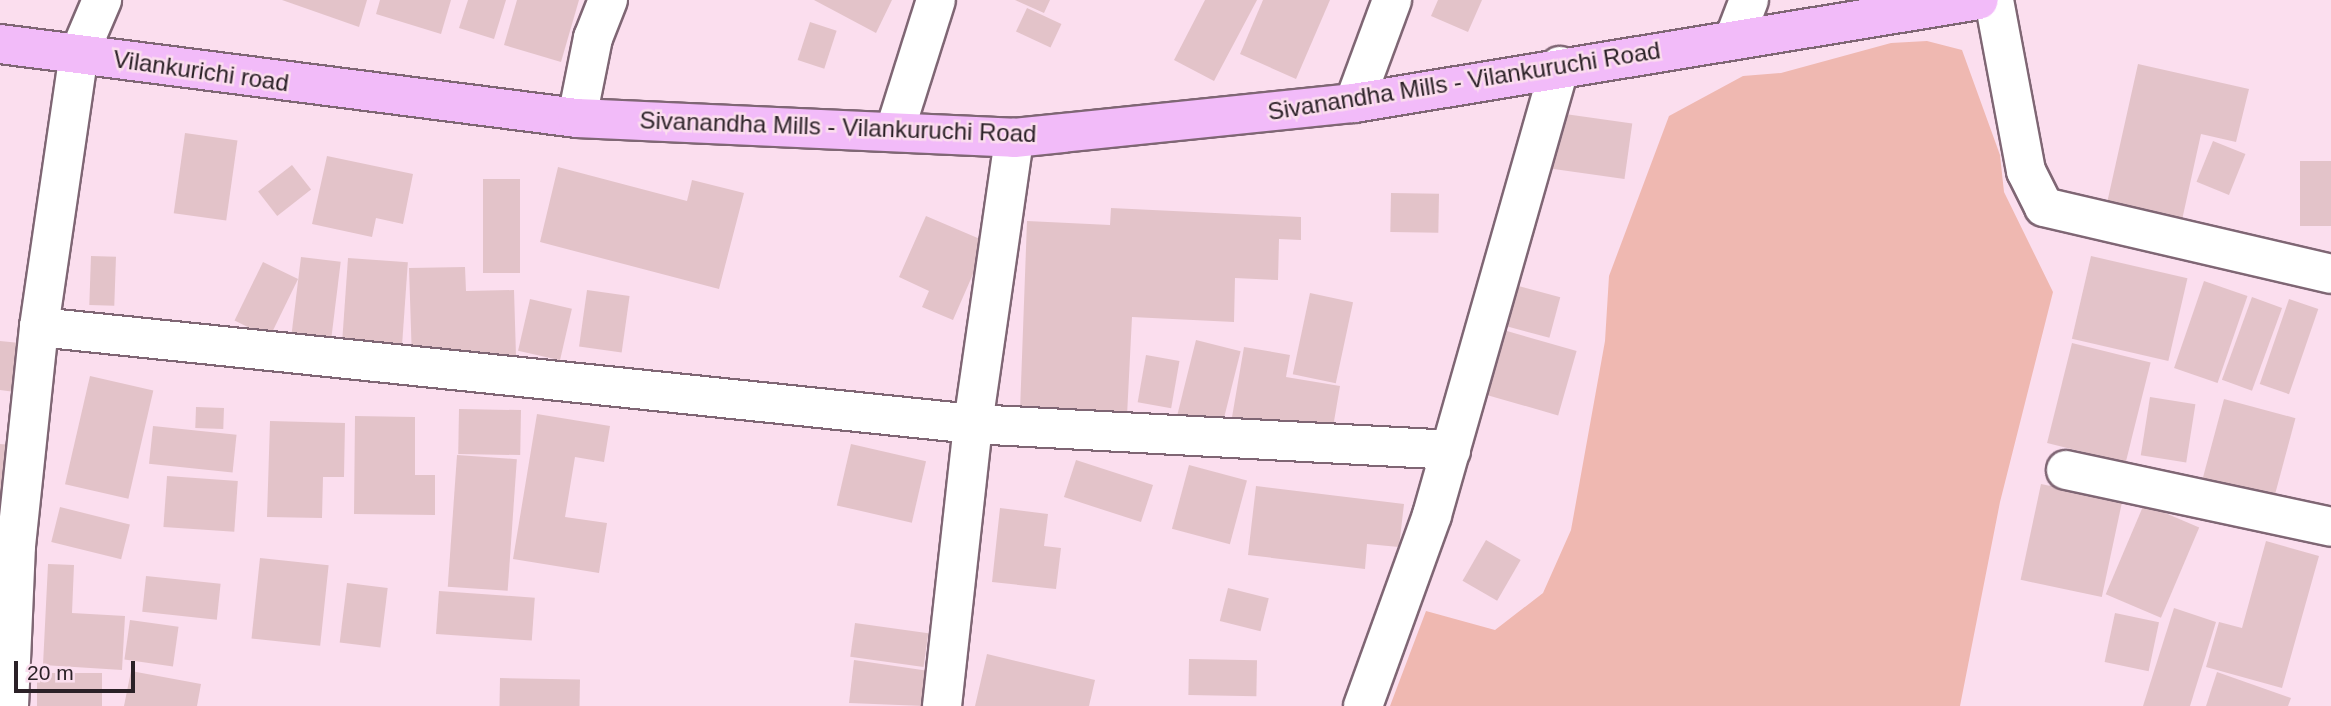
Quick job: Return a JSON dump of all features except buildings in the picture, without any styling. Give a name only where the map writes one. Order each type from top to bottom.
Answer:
[{"type":"main road","name":"Sivanandha Mills - Vilankuruchi Road","points":[[401,100],[577,118],[895,130],[1014,138],[1354,103],[1560,66],[1979,0]]},
{"type":"main road","name":"Vilankurichi road","points":[[0,44],[401,100]]},
{"type":"street","points":[[9,706],[8,545],[79,54],[102,0]]},
{"type":"street","points":[[577,118],[593,38],[608,0]]},
{"type":"street","points":[[895,130],[936,0]]},
{"type":"street","points":[[1354,103],[1392,0]]},
{"type":"street","points":[[1734,39],[1749,0]]},
{"type":"street","points":[[1994,0],[2026,171],[2044,207],[2331,274]]},
{"type":"street","points":[[1363,706],[1451,450],[1560,66]]},
{"type":"street","points":[[942,706],[973,424],[1014,138]]},
{"type":"street","points":[[39,327],[973,424],[1451,450]]},
{"type":"street","points":[[2066,470],[2331,527]]},
{"type":"shaded area","points":[[1927,41],[1962,50],[2000,155],[2004,192],[2053,292],[2000,502],[1960,706],[1390,706],[1426,611],[1495,630],[1543,593],[1571,530],[1605,341],[1609,276],[1669,116],[1743,76],[1781,73],[1891,43]]}]
